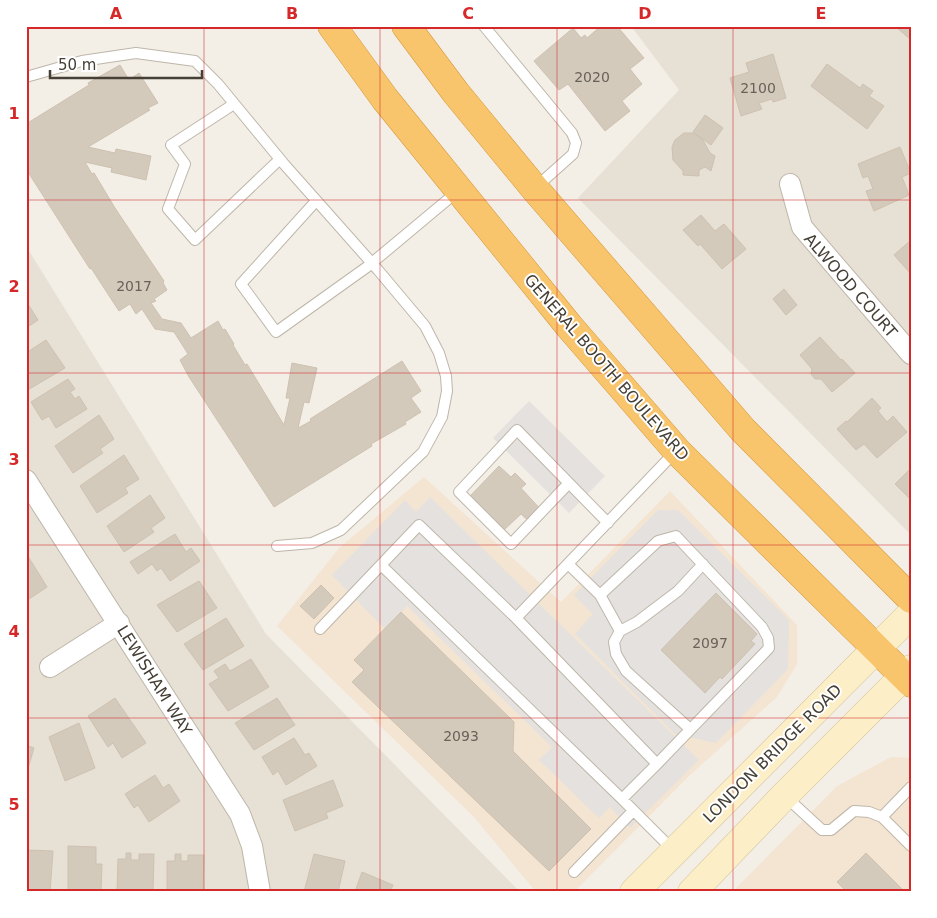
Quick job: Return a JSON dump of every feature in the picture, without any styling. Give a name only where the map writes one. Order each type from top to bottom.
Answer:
[{"type":"highway","name":"GENERAL BOOTH BOULEVARD","points":[[332,26],[385,99],[569,326],[677,451],[875,648],[908,676]]},
{"type":"highway","points":[[406,26],[456,93],[535,189],[743,430],[911,599]]},
{"type":"main road","name":"LONDON BRIDGE ROAD","points":[[634,892],[875,648],[911,614]]},
{"type":"main road","points":[[692,892],[784,796],[908,676]]},
{"type":"street","name":"ALWOOD COURT","points":[[790,184],[802,227],[911,354]]},
{"type":"street","name":"LEWISHAM WAY","points":[[26,480],[240,814],[252,846],[260,892]]},
{"type":"street","points":[[50,667],[119,623]]},
{"type":"lane","points":[[484,26],[572,133],[576,143],[573,154],[535,189]]},
{"type":"lane","points":[[26,77],[82,61],[136,53],[195,61],[218,84],[280,159],[425,326],[439,353],[446,376],[447,391],[442,417],[423,452],[341,530],[312,543],[277,546]]},
{"type":"lane","points":[[234,104],[171,145],[185,164],[168,209],[195,240],[280,159]]},
{"type":"lane","points":[[316,201],[241,284],[276,332],[372,263],[459,190]]},
{"type":"lane","points":[[569,483],[512,544],[459,492],[517,430],[569,483],[608,523]]},
{"type":"lane","points":[[516,618],[677,451]]},
{"type":"lane","points":[[320,629],[419,525],[516,618],[657,764]]},
{"type":"lane","points":[[600,595],[658,541],[676,536],[762,627],[768,638],[769,648],[622,799]]},
{"type":"lane","points":[[568,564],[600,595],[620,631]]},
{"type":"lane","points":[[690,729],[626,671],[616,654],[614,642],[620,631],[637,622],[678,591],[703,564]]},
{"type":"lane","points":[[381,565],[674,851]]},
{"type":"lane","points":[[882,816],[911,786]]},
{"type":"lane","points":[[784,796],[822,830],[831,830],[854,811],[869,812],[882,816],[911,846]]},
{"type":"lane","points":[[574,872],[633,811]]},
{"type":"shaded area","points":[[631,26],[911,26],[911,535],[578,198],[679,90]]},
{"type":"shaded area","points":[[26,246],[266,634],[520,892],[26,892]]},
{"type":"shaded area","points":[[529,401],[605,476],[569,513],[493,438]]},
{"type":"shaded area","points":[[424,477],[561,602],[670,491],[797,625],[797,664],[777,697],[689,776],[574,892],[536,892],[474,817],[277,626],[339,548]]},
{"type":"shaded area","points":[[430,497],[699,760],[630,828],[610,807],[599,818],[539,760],[552,747],[407,606],[385,629],[332,575],[405,500],[416,512]]},
{"type":"shaded area","points":[[658,510],[678,510],[789,620],[788,669],[716,743],[675,734],[575,634],[593,614],[574,595]]},
{"type":"shaded area","points":[[891,757],[911,758],[911,892],[732,892],[837,786]]},
{"type":"building","points":[[601,26],[617,26],[644,58],[630,69],[642,84],[622,101],[630,111],[605,131],[568,84],[559,90],[534,61],[573,28],[581,38],[585,35],[587,38]]},
{"type":"building","points":[[895,26],[911,26],[911,40]]},
{"type":"building","points":[[773,54],[786,98],[773,102],[772,99],[759,103],[762,109],[741,116],[730,78],[749,72],[746,63]]},
{"type":"building","points":[[827,64],[860,88],[863,84],[873,91],[869,96],[884,106],[867,129],[811,86]]},
{"type":"building","points":[[120,65],[129,80],[139,73],[158,103],[148,108],[150,110],[88,147],[115,153],[116,149],[151,156],[146,180],[111,172],[112,168],[85,162],[164,281],[163,283],[167,290],[154,299],[156,301],[151,303],[162,319],[181,323],[191,338],[218,321],[223,330],[225,329],[245,365],[247,364],[284,425],[290,398],[286,398],[292,363],[317,368],[309,403],[304,402],[298,428],[402,361],[421,391],[411,398],[421,412],[405,422],[406,424],[371,444],[372,446],[274,507],[189,377],[180,360],[188,354],[174,332],[155,329],[142,309],[136,314],[130,304],[119,311],[26,169],[26,124],[89,85],[88,83]]},
{"type":"building","points":[[705,115],[723,128],[711,145],[693,132]]},
{"type":"building","points":[[684,133],[693,133],[703,140],[710,153],[715,156],[711,171],[705,167],[699,170],[699,176],[683,175],[683,171],[673,160],[672,147],[675,140]]},
{"type":"building","points":[[900,147],[911,173],[902,177],[909,195],[874,211],[866,191],[873,189],[868,176],[863,178],[858,164]]},
{"type":"building","points":[[701,215],[715,231],[724,224],[746,249],[722,269],[700,244],[698,246],[683,230]]},
{"type":"building","points":[[911,240],[911,274],[894,255]]},
{"type":"building","points":[[784,289],[797,305],[786,315],[773,299]]},
{"type":"building","points":[[26,301],[38,320],[26,328]]},
{"type":"building","points":[[820,337],[855,373],[832,392],[821,379],[815,379],[811,374],[812,369],[800,355]]},
{"type":"building","points":[[46,340],[65,368],[26,391],[26,353]]},
{"type":"building","points":[[68,379],[75,389],[70,392],[75,399],[79,396],[87,409],[56,428],[49,416],[42,420],[31,402]]},
{"type":"building","points":[[872,398],[881,408],[878,411],[887,422],[893,416],[907,432],[877,458],[864,444],[856,450],[837,429]]},
{"type":"building","points":[[99,415],[114,439],[100,449],[103,453],[73,473],[55,446]]},
{"type":"building","points":[[124,455],[139,479],[125,488],[128,493],[97,513],[80,486]]},
{"type":"building","points":[[499,466],[511,477],[515,473],[526,484],[521,488],[543,512],[532,524],[521,514],[504,530],[470,496]]},
{"type":"building","points":[[911,468],[911,500],[895,484]]},
{"type":"building","points":[[150,495],[165,518],[151,528],[154,532],[124,552],[107,526]]},
{"type":"building","points":[[175,534],[186,552],[191,548],[200,561],[170,581],[161,568],[157,571],[152,564],[138,574],[130,562]]},
{"type":"building","points":[[26,553],[47,587],[26,601]]},
{"type":"building","points":[[199,581],[217,608],[177,632],[157,605]]},
{"type":"building","points":[[321,585],[334,598],[314,619],[300,606]]},
{"type":"building","points":[[716,593],[757,634],[751,641],[755,644],[722,679],[720,677],[705,693],[661,650]]},
{"type":"building","points":[[401,612],[514,722],[513,751],[591,829],[549,871],[352,682],[364,670],[354,660]]},
{"type":"building","points":[[226,618],[244,646],[203,670],[184,644]]},
{"type":"building","points":[[251,659],[269,687],[228,711],[209,684],[219,678],[214,671],[225,664],[230,671]]},
{"type":"building","points":[[115,698],[146,743],[122,758],[113,743],[108,747],[88,716]]},
{"type":"building","points":[[277,698],[295,725],[254,750],[235,723]]},
{"type":"building","points":[[79,723],[95,768],[65,781],[49,737]]},
{"type":"building","points":[[294,738],[305,755],[309,753],[317,766],[286,785],[278,771],[273,775],[262,757]]},
{"type":"building","points":[[26,745],[34,748],[26,775]]},
{"type":"building","points":[[155,775],[163,788],[169,784],[180,801],[149,822],[138,805],[134,808],[125,794]]},
{"type":"building","points":[[333,780],[343,806],[326,813],[328,818],[295,831],[283,800]]},
{"type":"building","points":[[68,846],[96,847],[96,864],[102,864],[101,892],[68,892]]},
{"type":"building","points":[[26,850],[53,851],[50,892],[26,892]]},
{"type":"building","points":[[126,853],[131,853],[131,860],[139,860],[139,854],[154,854],[153,891],[117,892],[118,859],[126,859]]},
{"type":"building","points":[[866,853],[905,892],[847,892],[837,882]]},
{"type":"building","points":[[175,854],[181,854],[181,861],[188,861],[188,855],[204,855],[203,892],[167,892],[167,861],[175,861]]},
{"type":"building","points":[[314,854],[345,861],[338,892],[304,892]]},
{"type":"building","points":[[362,872],[393,885],[390,892],[355,892]]}]
